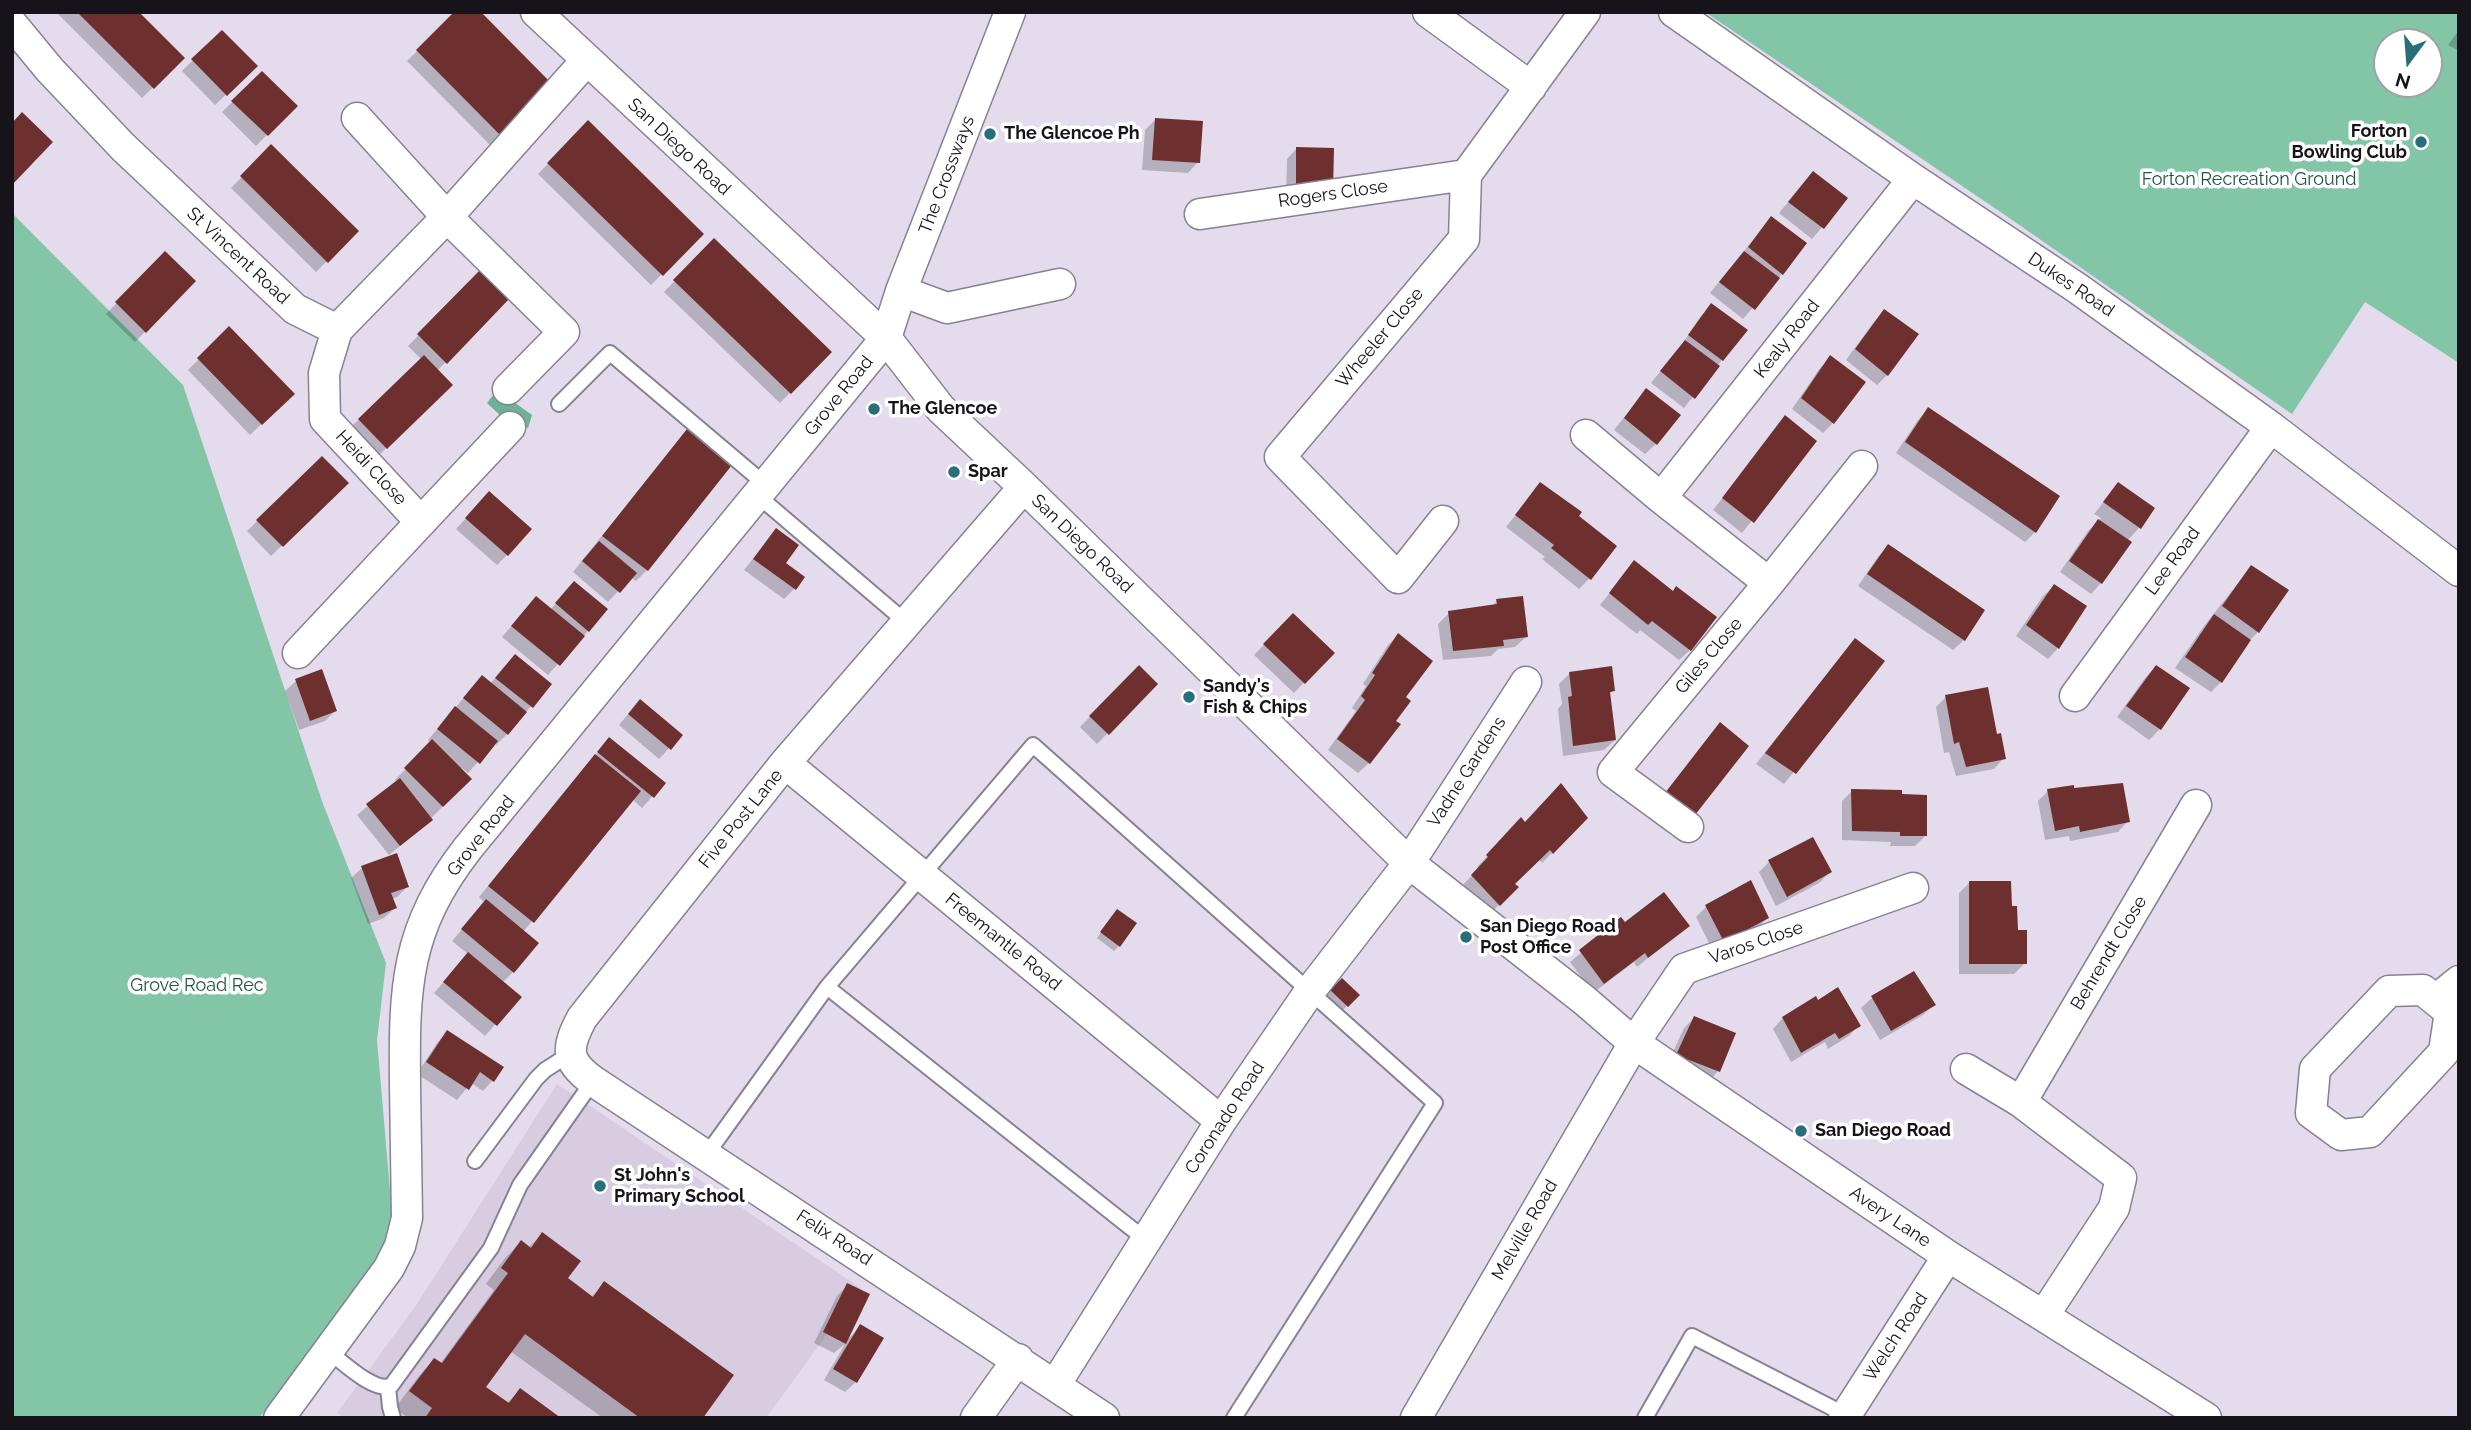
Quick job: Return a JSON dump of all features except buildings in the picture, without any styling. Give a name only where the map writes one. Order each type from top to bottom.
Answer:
[{"type":"street","name":"San Diego Road","points":[[536,12],[886,338],[941,409],[1409,863],[1584,1000]]},
{"type":"street","name":"The Crossways","points":[[886,338],[901,291],[1010,12]]},
{"type":"street","points":[[1428,12],[1531,87]]},
{"type":"street","points":[[1466,175],[1585,12]]},
{"type":"street","name":"Dukes Road","points":[[1674,12],[1913,179],[2077,288],[2271,427],[2459,571]]},
{"type":"street","name":"St Vincent Road","points":[[12,24],[50,70],[122,147],[295,309],[337,330]]},
{"type":"street","points":[[337,330],[447,217],[586,61]]},
{"type":"street","points":[[356,118],[447,217],[564,332],[508,388]]},
{"type":"street","name":"Rogers Close","points":[[1200,214],[1466,175]]},
{"type":"street","name":"Wheeler Close","points":[[1443,521],[1398,578],[1280,457],[1464,239],[1466,175]]},
{"type":"street","name":"Kealy Road","points":[[1661,498],[1913,179]]},
{"type":"street","points":[[901,291],[947,308],[1060,284]]},
{"type":"street","name":"Heidi Close","points":[[337,330],[324,373],[325,419],[421,522]]},
{"type":"street","name":"Grove Road","points":[[279,1418],[389,1268],[400,1246],[407,1219],[406,992],[415,946],[431,907],[454,866],[886,338]]},
{"type":"street","name":"Heidi Close","points":[[298,653],[510,427]]},
{"type":"street","name":"Lee Road","points":[[2075,696],[2271,427]]},
{"type":"street","points":[[1586,435],[1769,583]]},
{"type":"street","name":"Giles Close","points":[[1688,827],[1613,772],[1862,466]]},
{"type":"street","name":"Five Post Lane","points":[[570,1054],[575,1031],[582,1018],[785,763],[1024,487]]},
{"type":"street","name":"Vadne Gardens","points":[[1409,863],[1526,682]]},
{"type":"street","name":"Freemantle Road","points":[[785,763],[1221,1121]]},
{"type":"street","name":"Behrendt Close","points":[[2021,1102],[2196,805]]},
{"type":"street","name":"Coronado Road","points":[[1055,1385],[1221,1121],[1310,991],[1409,863]]},
{"type":"street","name":"Varos Close","points":[[1634,1043],[1684,969],[1913,888]]},
{"type":"street","points":[[2448,990],[2450,1012],[2444,1052],[2371,1132],[2341,1135],[2311,1113],[2315,1069],[2389,991],[2448,990]]},
{"type":"street","name":"Avery Lane","points":[[1584,1000],[1634,1043],[1948,1256],[2206,1418]]},
{"type":"street","name":"Melville Road","points":[[1416,1418],[1634,1043]]},
{"type":"street","name":"Felix Road","points":[[570,1054],[573,1064],[593,1081],[1104,1418]]},
{"type":"street","points":[[1966,1069],[2021,1102],[2121,1178],[2114,1208],[2044,1315]]},
{"type":"street","name":"Welch Road","points":[[1851,1415],[1948,1256]]},
{"type":"street","points":[[976,1418],[1018,1359]]},
{"type":"lane","points":[[559,404],[610,353],[907,623]]},
{"type":"lane","points":[[707,1154],[827,986],[1033,745],[1435,1103],[1234,1418]]},
{"type":"lane","points":[[827,986],[1146,1240]]},
{"type":"lane","points":[[475,1161],[536,1079],[570,1054]]},
{"type":"lane","points":[[328,1352],[383,1389],[400,1376],[491,1248],[520,1185],[593,1081]]},
{"type":"lane","points":[[1645,1418],[1692,1336],[1851,1415]]},
{"type":"lane","points":[[388,1387],[393,1418]]},
{"type":"shaded area","name":"St John's Primary School","points":[[557,1084],[861,1288],[766,1418],[344,1418],[337,1413],[417,1304]]},
{"type":"green space","name":"Forton Recreation Ground","points":[[1705,12],[2459,12],[2459,363],[2365,302],[2292,414]]},
{"type":"green space","name":"Grove Road Rec","points":[[12,213],[183,385],[323,804],[386,963],[377,1040],[393,1225],[375,1265],[259,1418],[12,1418]]},
{"type":"green space","points":[[497,390],[532,415],[528,428],[503,418],[487,403]]},
{"type":"place","name":"The Glencoe Ph","points":[[990,134]]},
{"type":"place","name":"Forton Bowling Club","points":[[2421,142]]},
{"type":"place","name":"The Glencoe","points":[[874,409]]},
{"type":"place","name":"Spar","points":[[954,472]]},
{"type":"place","name":"Sandy's Fish & Chips","points":[[1189,697]]},
{"type":"place","name":"San Diego Road Post Office","points":[[1466,937]]},
{"type":"place","name":"San Diego Road","points":[[1801,1131]]},
{"type":"place","name":"St John's Primary School","points":[[600,1186]]}]
